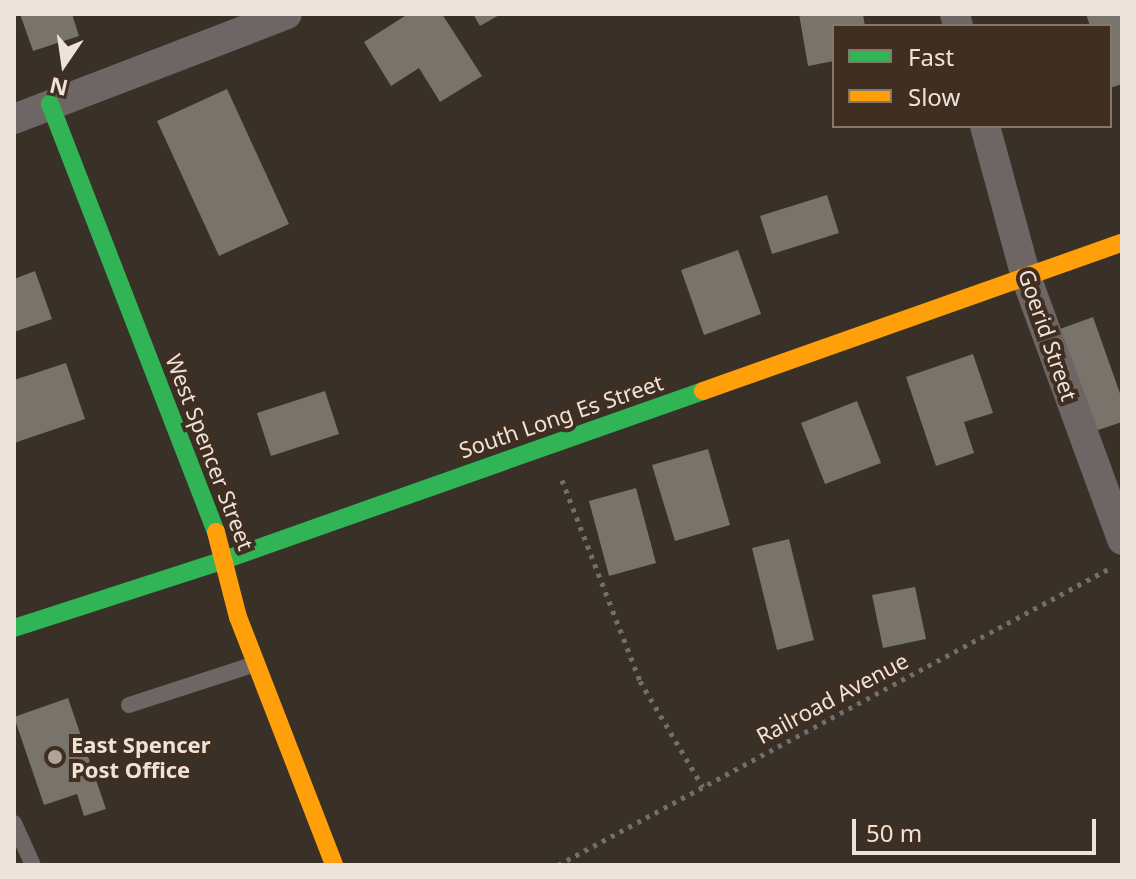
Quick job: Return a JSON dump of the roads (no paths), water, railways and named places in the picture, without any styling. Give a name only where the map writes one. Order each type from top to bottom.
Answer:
[{"type":"street","points":[[14,119],[233,23],[287,14]]},
{"type":"street","name":"West Spencer Street","points":[[50,104],[227,559],[238,617],[334,865]]},
{"type":"street","name":"Goerid Street","points":[[986,128],[1026,277],[1122,540]]},
{"type":"street","name":"South Long Es Street","points":[[14,628],[227,559],[1122,243]]},
{"type":"lane","points":[[129,705],[256,664]]},
{"type":"lane","points":[[14,823],[33,865]]},
{"type":"place","name":"East Spencer Post Office","points":[[55,757]]}]
